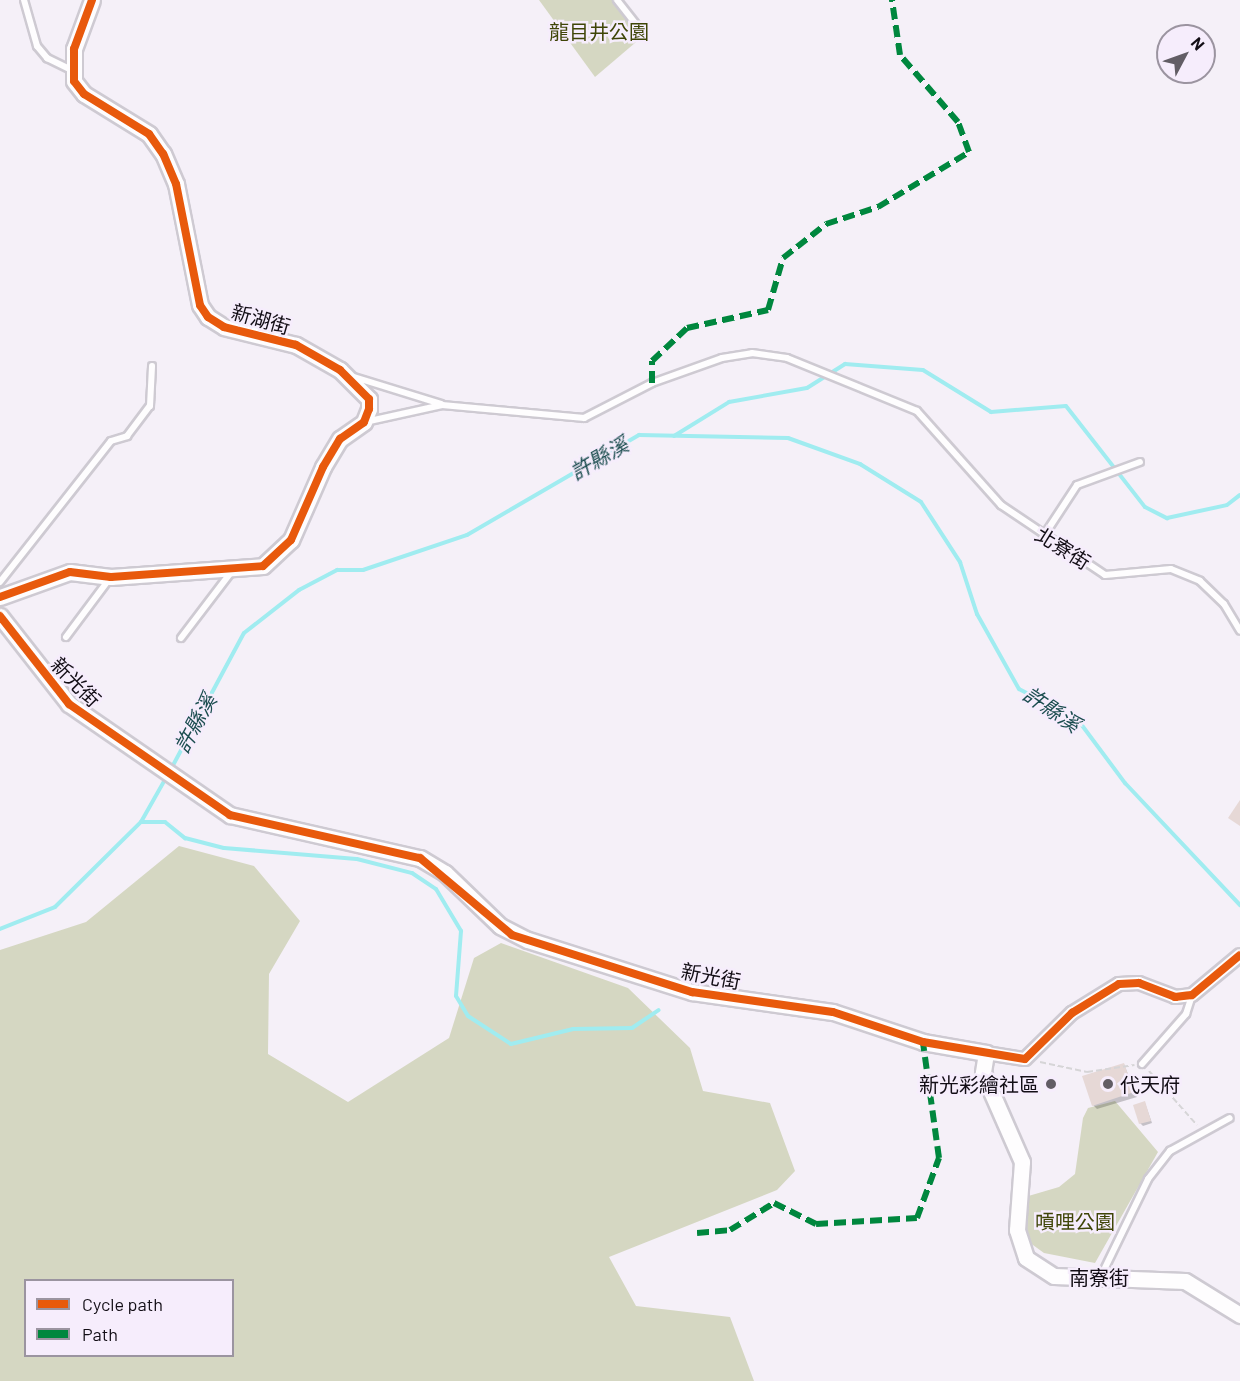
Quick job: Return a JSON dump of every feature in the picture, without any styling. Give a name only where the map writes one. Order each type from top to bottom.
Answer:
[{"type":"street","points":[[70,69],[92,0]]},
{"type":"street","name":"新湖街","points":[[70,69],[84,94],[149,134],[163,154],[176,184],[200,305],[208,317],[224,327],[296,345],[340,370],[369,399],[364,422]]},
{"type":"street","points":[[0,597],[70,572],[111,577],[232,571],[262,566],[291,540],[334,448],[364,422]]},
{"type":"street","name":"新光街","points":[[0,616],[69,704],[207,801],[250,821],[420,858],[512,935],[692,992],[833,1012],[923,1042],[1025,1059]]},
{"type":"street","points":[[1025,1059],[1072,1013],[1119,984],[1139,983],[1175,997],[1192,995],[1213,981],[1240,955]]},
{"type":"street","name":"南寮街","points":[[986,1053],[983,1073],[1022,1162],[1019,1247],[1054,1276],[1185,1281],[1240,1315]]},
{"type":"lane","points":[[24,0],[37,46],[47,58],[70,69]]},
{"type":"lane","points":[[617,0],[643,33]]},
{"type":"lane","name":"北寮街","points":[[442,405],[584,418],[652,383],[722,358],[752,353],[787,358],[916,411],[982,484],[1043,537],[1105,575],[1171,569],[1200,581],[1224,604],[1240,631]]},
{"type":"lane","points":[[0,582],[111,441],[127,436],[150,406],[152,366]]},
{"type":"lane","points":[[340,370],[379,388],[442,405]]},
{"type":"lane","points":[[364,422],[442,405]]},
{"type":"lane","points":[[1043,537],[1077,485],[1140,462]]},
{"type":"lane","points":[[181,638],[232,571]]},
{"type":"lane","points":[[66,637],[111,577]]},
{"type":"lane","points":[[1142,1064],[1186,1014],[1192,995]]},
{"type":"lane","points":[[1100,1278],[1148,1179],[1170,1151],[1201,1130],[1230,1118]]},
{"type":"path","points":[[1025,1059],[1087,1072],[1142,1064],[1201,1130]]},
{"type":"green space","name":"龍目井公園","points":[[539,0],[614,0],[642,37],[595,77]]},
{"type":"green space","points":[[179,846],[254,866],[300,921],[269,974],[268,1054],[348,1102],[449,1038],[474,958],[501,943],[628,988],[690,1048],[703,1091],[770,1103],[795,1171],[777,1190],[609,1257],[636,1306],[730,1317],[754,1381],[0,1381],[0,950],[86,922]]},
{"type":"green space","name":"嗊哩公園","points":[[1115,1101],[1158,1152],[1095,1263],[1044,1253],[1026,1240],[1021,1217],[1025,1197],[1059,1187],[1075,1174],[1083,1118],[1088,1108]]},
{"type":"building","points":[[1240,800],[1240,826],[1228,818]]},
{"type":"building","name":"代天府","points":[[1124,1063],[1134,1092],[1092,1106],[1082,1076]]},
{"type":"building","points":[[1145,1101],[1151,1121],[1139,1124],[1133,1105]]},
{"type":"waterway","points":[[674,436],[729,402],[807,388],[845,364],[923,370],[991,412],[1066,406],[1145,507],[1167,518],[1227,505],[1240,495]]},
{"type":"waterway","name":"許縣溪","points":[[171,769],[244,633],[299,590],[337,570],[363,570],[467,535],[639,435],[788,438],[860,464],[921,502],[960,562],[977,614],[1019,689],[1078,720],[1125,783],[1240,905]]},
{"type":"waterway","name":"許縣溪","points":[[0,929],[55,907],[141,822],[167,776]]},
{"type":"waterway","points":[[141,822],[165,822],[185,838],[224,848],[357,859],[412,873],[436,889],[461,931],[456,996],[468,1016],[511,1044],[573,1029],[632,1028],[659,1010]]},
{"type":"marked path","points":[[652,383],[652,361],[687,328],[768,310],[783,258],[826,224],[878,207],[969,152],[958,122],[900,55],[892,0]]},
{"type":"marked path","points":[[697,1233],[730,1230],[774,1203],[816,1224],[917,1218],[939,1158],[923,1042]]},
{"type":"cycle path","points":[[0,597],[70,572],[111,577],[263,566],[291,540],[323,467],[340,439],[364,422],[369,409],[369,399],[340,370],[296,345],[224,327],[208,317],[200,305],[176,184],[163,154],[149,134],[84,94],[74,81],[74,49],[92,0]]},
{"type":"cycle path","points":[[0,616],[69,704],[230,815],[420,858],[512,935],[692,992],[833,1012],[923,1042],[1025,1059],[1072,1013],[1119,984],[1139,983],[1175,997],[1192,995],[1240,955]]},
{"type":"place","name":"新光彩繪社區","points":[[1051,1084]]},
{"type":"place","name":"代天府","points":[[1108,1084]]}]
